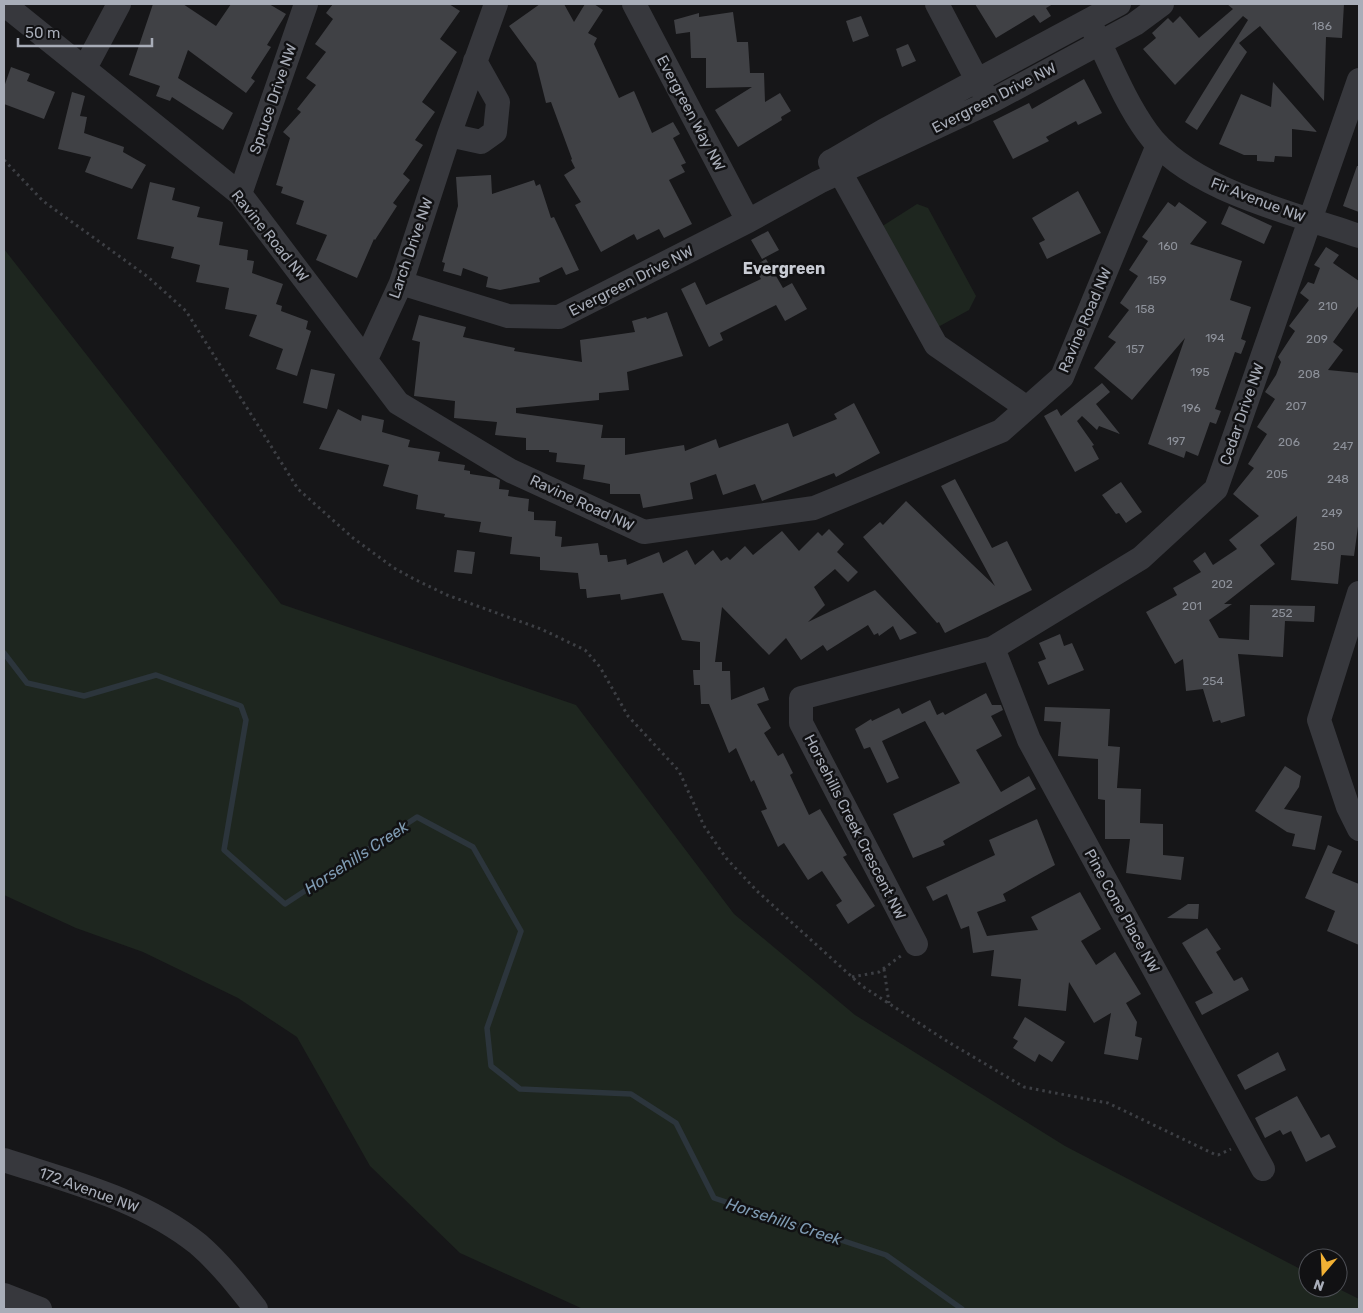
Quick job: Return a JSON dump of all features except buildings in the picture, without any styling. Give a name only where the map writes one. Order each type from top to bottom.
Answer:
[{"type":"street","name":"Ravine Road NW","points":[[4,4],[240,194],[398,403],[511,471],[644,532],[814,508],[1001,431],[1062,377],[1158,145]]},
{"type":"street","points":[[85,68],[120,4]]},
{"type":"street","name":"Spruce Drive NW","points":[[240,194],[306,4]]},
{"type":"street","name":"Larch Drive NW","points":[[366,359],[401,283],[474,61],[496,4]]},
{"type":"street","name":"Evergreen Way NW","points":[[634,4],[748,222]]},
{"type":"street","points":[[937,4],[990,102]]},
{"type":"street","name":"Evergreen Drive NW","points":[[401,283],[508,316],[559,317],[748,222],[977,81],[1119,4]]},
{"type":"street","name":"Evergreen Drive NW","points":[[830,171],[990,102],[1135,24],[1162,4]]},
{"type":"street","name":"Fir Avenue NW","points":[[1089,21],[1131,105],[1147,132],[1177,162],[1213,184],[1359,236]]},
{"type":"street","points":[[449,135],[481,142],[495,132],[498,102],[474,61]]},
{"type":"street","name":"Cedar Drive NW","points":[[993,648],[1141,558],[1216,489],[1359,80]]},
{"type":"street","points":[[830,171],[936,345],[1027,408]]},
{"type":"street","points":[[1357,606],[1319,720],[1354,809],[1359,830]]},
{"type":"street","name":"Horsehills Creek Crescent NW","points":[[916,944],[802,723],[801,698],[993,648]]},
{"type":"street","name":"Pine Cone Place NW","points":[[993,648],[1029,740],[1263,1169]]},
{"type":"street","name":"172 Avenue NW","points":[[4,1160],[135,1205],[170,1224],[198,1245],[224,1269],[256,1309]]},
{"type":"street","points":[[4,1295],[40,1309]]},
{"type":"path","points":[[4,160],[47,205],[148,277],[186,311],[298,489],[353,538],[408,576],[447,595],[541,628],[585,650],[600,668],[628,716],[679,770],[706,830],[726,858],[757,891],[872,994],[1024,1087],[1108,1103],[1218,1155],[1247,1141]]},
{"type":"path","points":[[852,977],[884,969],[916,944]]},
{"type":"path","points":[[884,969],[889,1004]]},
{"type":"shaded area","points":[[917,204],[928,208],[976,296],[969,310],[938,327],[881,227]]},
{"type":"shaded area","points":[[4,249],[281,604],[576,705],[734,914],[855,1015],[1065,1146],[1298,1268],[1298,1298],[1348,1298],[1348,1294],[1359,1299],[1359,1309],[583,1309],[460,1253],[370,1166],[297,1037],[238,998],[143,952],[76,928],[4,895]]},
{"type":"waterway","name":"Horsehills Creek","points":[[4,653],[27,683],[84,696],[156,675],[241,706],[246,720],[224,850],[285,904],[417,817],[473,847],[521,931],[487,1028],[491,1066],[520,1089],[631,1094],[676,1123],[714,1198],[886,1255],[962,1309]]},
{"type":"district","name":"Evergreen","points":[[784,268]]}]
